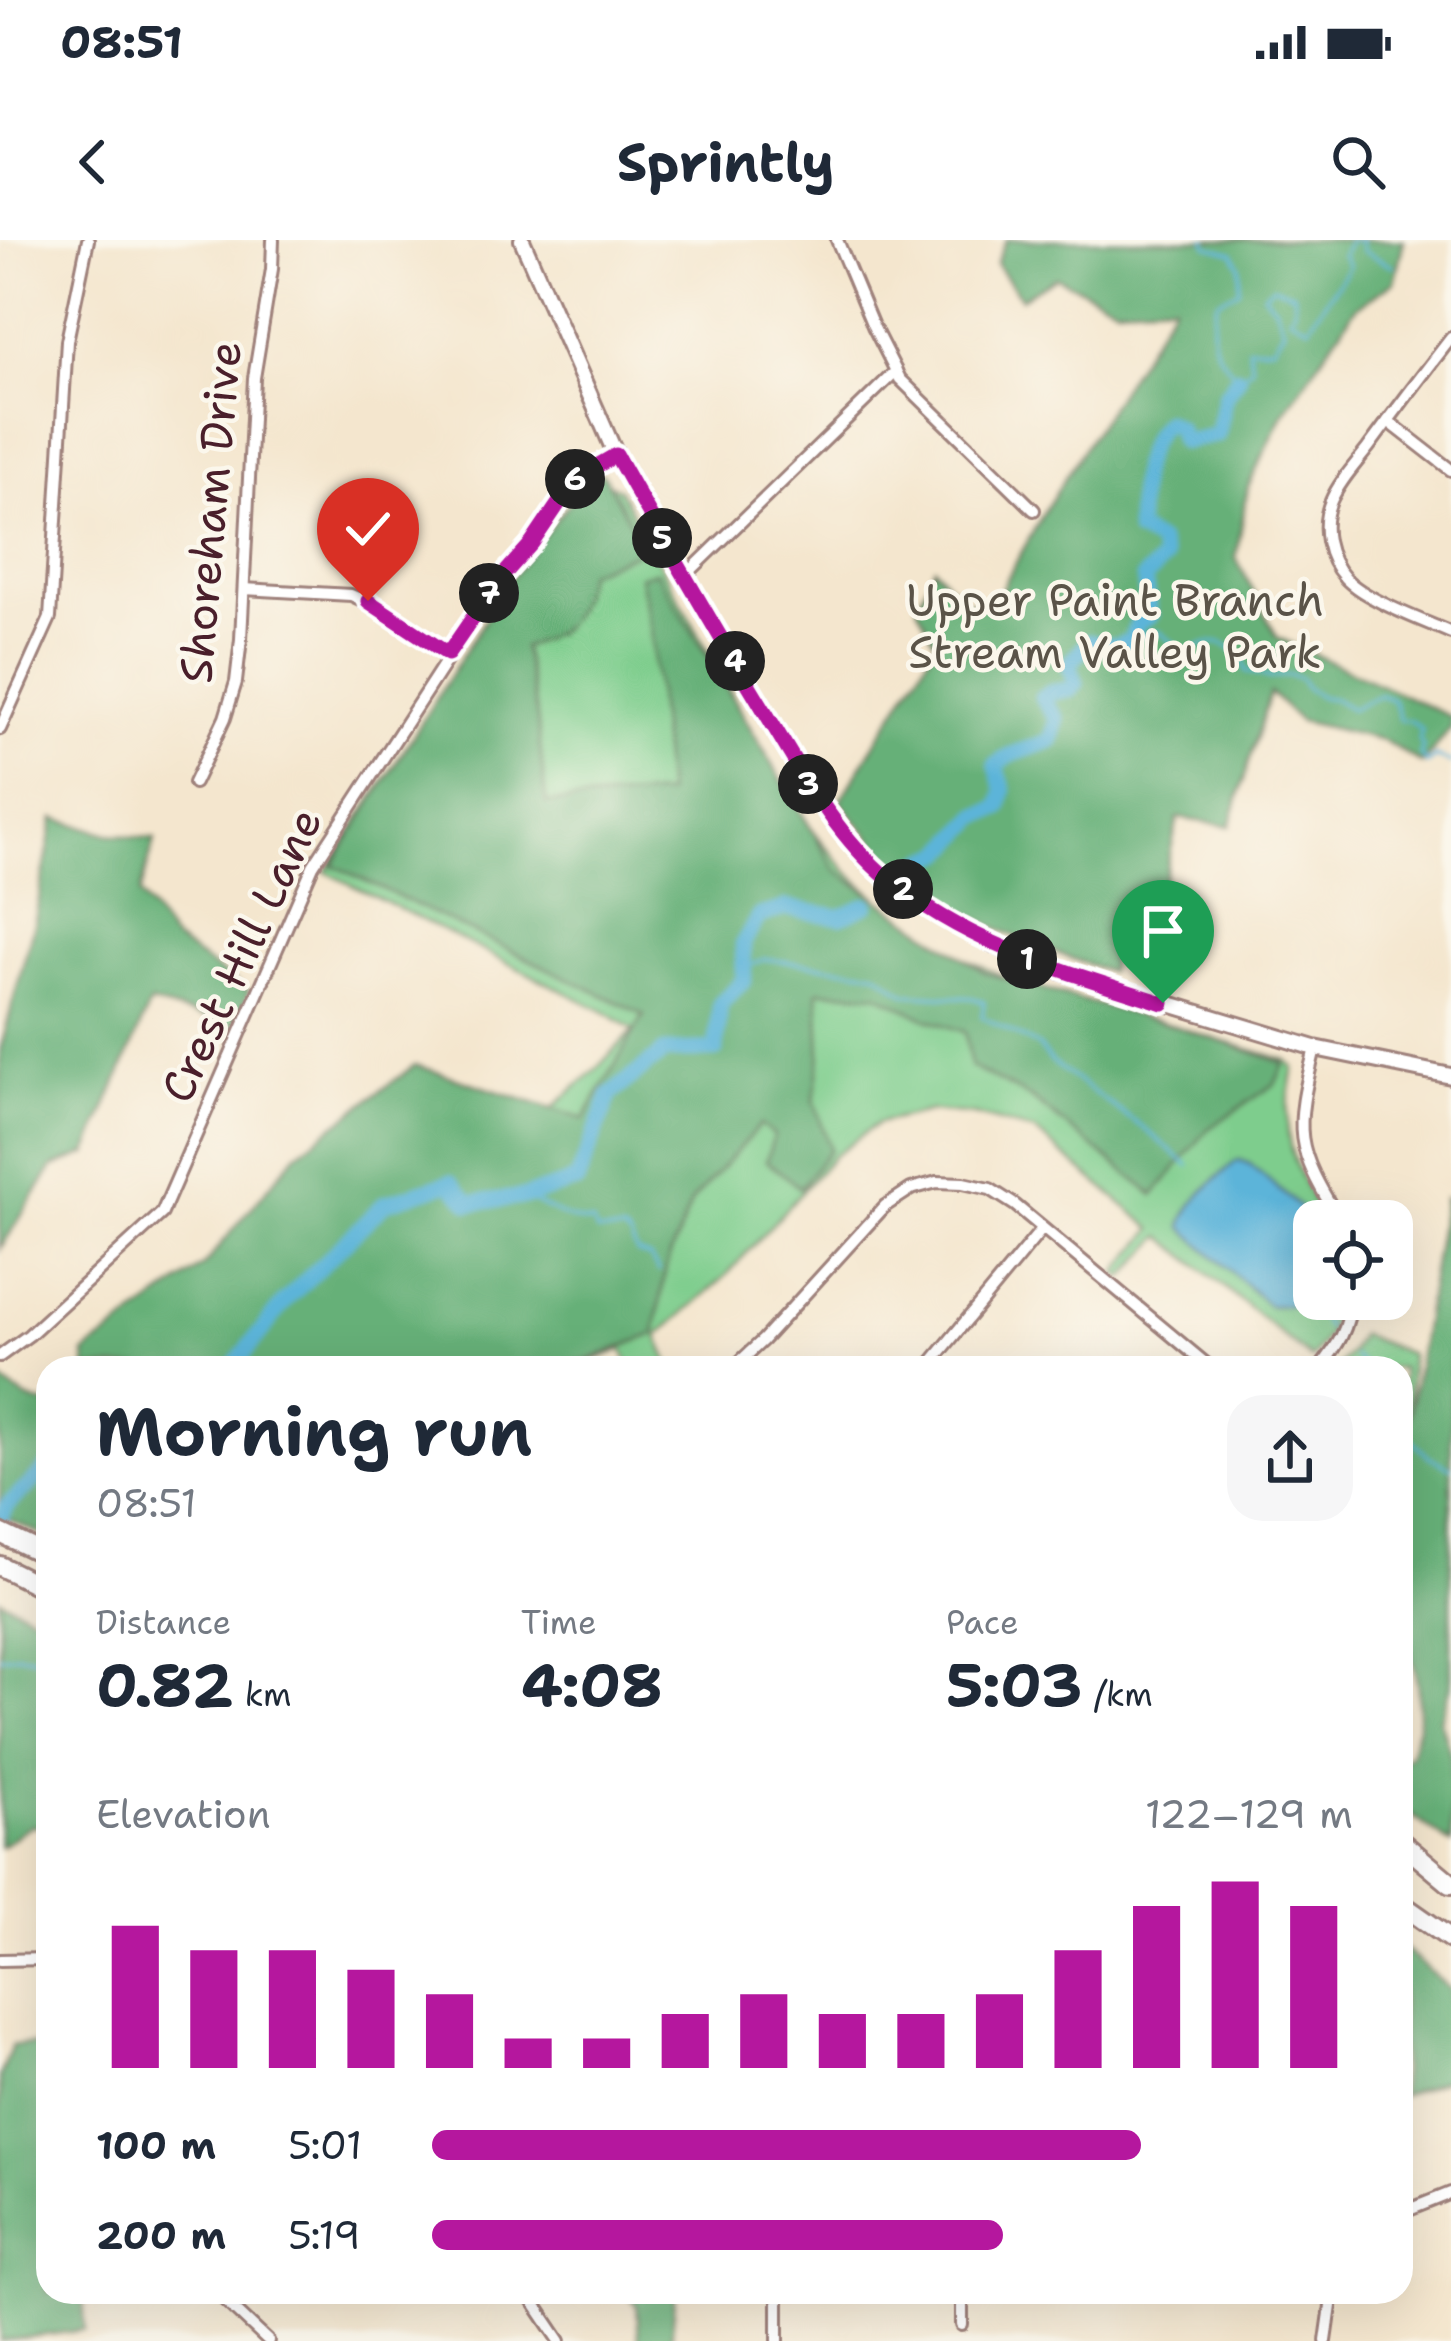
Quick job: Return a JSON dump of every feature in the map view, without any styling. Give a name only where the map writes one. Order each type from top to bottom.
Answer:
[{"type":"highway","points":[[0,1533],[36,1550]]},
{"type":"highway","points":[[0,1566],[36,1584]]},
{"type":"highway","points":[[1413,1851],[1451,1880]]},
{"type":"highway","points":[[1413,1912],[1451,1939]]},
{"type":"main road","points":[[522,240],[616,455],[684,577],[811,788],[860,853],[889,880],[995,945],[1044,966],[1315,1048],[1451,1076]]},
{"type":"street","points":[[0,729],[50,618],[67,341],[88,240]]},
{"type":"street","name":"Shoreham Drive","points":[[194,784],[236,682],[254,378],[273,240]]},
{"type":"street","points":[[837,240],[900,379],[1034,510]]},
{"type":"street","points":[[1451,338],[1331,500],[1326,518],[1326,544],[1347,581],[1451,633]]},
{"type":"street","points":[[684,577],[896,371]]},
{"type":"street","points":[[1388,421],[1451,470]]},
{"type":"street","name":"Crest Hill Lane","points":[[0,1357],[162,1213],[313,866],[498,581],[532,543],[576,478],[616,455]]},
{"type":"street","points":[[244,589],[352,595],[448,654]]},
{"type":"street","points":[[1315,1048],[1300,1110],[1302,1145],[1327,1200]]},
{"type":"street","points":[[746,1356],[885,1206],[911,1189],[937,1182],[990,1189],[1015,1205],[1197,1356]]},
{"type":"street","points":[[937,1356],[1042,1228]]},
{"type":"street","points":[[1329,1356],[1350,1320]]},
{"type":"street","points":[[0,1960],[36,1959]]},
{"type":"street","points":[[1413,2208],[1451,2193]]},
{"type":"street","points":[[228,2304],[268,2341]]},
{"type":"street","points":[[535,2304],[560,2341]]},
{"type":"street","points":[[778,2304],[778,2341]]},
{"type":"street","points":[[962,2304],[962,2324]]},
{"type":"street","points":[[1326,2341],[1331,2304]]},
{"type":"green space","name":"Upper Paint Branch Stream Valley Park","points":[[1006,240],[1404,240],[1394,282],[1356,307],[1282,416],[1248,487],[1236,558],[1277,637],[1451,717],[1451,728],[1422,764],[1383,740],[1299,721],[1270,693],[1230,826],[1178,818],[1161,894],[1147,927],[1116,926],[1109,972],[1024,940],[944,900],[888,857],[840,801],[936,644],[917,606],[934,567],[963,601],[993,604],[1045,510],[1174,303],[1116,306],[1056,277],[1021,298],[996,264]]},
{"type":"green space","points":[[603,474],[645,549],[587,572],[568,621],[552,635],[523,647],[537,717],[546,803],[666,794],[651,629],[640,576],[656,571],[836,870],[986,973],[1178,1027],[1285,1063],[1275,1084],[1208,1129],[1154,1195],[1031,1098],[971,1067],[965,1032],[878,994],[818,991],[821,1055],[814,1100],[830,1149],[800,1188],[766,1161],[774,1135],[760,1125],[692,1201],[666,1266],[655,1334],[599,1356],[85,1356],[204,1265],[296,1154],[415,1065],[584,1119],[644,1015],[333,865],[510,579],[589,477]]},
{"type":"green space","points":[[598,479],[619,489],[810,827],[846,870],[893,912],[947,950],[1007,978],[1287,1060],[1294,1068],[1288,1131],[1296,1164],[1313,1200],[1293,1200],[1293,1320],[1332,1320],[1329,1334],[1313,1356],[1307,1356],[1162,1236],[1124,1278],[1117,1273],[1153,1229],[1036,1132],[974,1115],[932,1111],[878,1123],[833,1156],[726,1276],[658,1336],[667,1356],[626,1356],[623,1349],[606,1356],[134,1356],[474,1179],[634,1030],[326,872],[502,597]]},
{"type":"green space","points":[[54,818],[108,834],[155,839],[140,894],[172,939],[249,991],[235,1026],[150,1003],[87,1154],[53,1167],[0,1249],[0,1051],[35,920]]},
{"type":"green space","points":[[1444,1198],[1451,1199],[1451,1685],[1440,1720],[1451,1756],[1451,1844],[1413,1817],[1418,1687],[1413,1663],[1413,1393]]},
{"type":"green space","points":[[1360,1334],[1410,1356],[1347,1356]]},
{"type":"green space","points":[[0,1379],[36,1401],[36,1532],[0,1515]]},
{"type":"green space","points":[[0,1599],[36,1617],[36,1826],[0,1847]]},
{"type":"green space","points":[[1413,1957],[1451,1990],[1451,2077],[1413,2091]]},
{"type":"green space","points":[[12,2045],[36,2045],[36,2304],[84,2304],[85,2330],[0,2341],[0,2077]]},
{"type":"green space","points":[[675,2304],[671,2341],[639,2341],[637,2305]]},
{"type":"water","points":[[1236,1161],[1250,1164],[1293,1202],[1292,1305],[1269,1306],[1182,1227],[1196,1200]]},
{"type":"waterway","points":[[1206,240],[1208,246],[1233,253],[1240,266],[1239,290],[1217,301],[1213,326],[1217,351],[1238,377],[1252,367],[1248,347],[1273,346],[1284,328],[1263,294],[1273,286],[1294,293],[1294,310],[1289,316],[1309,327],[1349,266],[1342,255],[1350,240]]},
{"type":"waterway","points":[[1354,242],[1361,241],[1362,251],[1393,266]]},
{"type":"waterway","points":[[904,870],[944,853],[978,816],[1000,808],[1004,790],[996,765],[1052,740],[1057,719],[1042,697],[1070,690],[1076,683],[1069,664],[1089,642],[1116,646],[1130,641],[1137,624],[1150,616],[1144,578],[1164,559],[1159,543],[1137,531],[1140,473],[1149,446],[1165,421],[1177,428],[1182,442],[1217,435],[1225,396],[1238,377]]},
{"type":"waterway","points":[[1130,641],[1158,631],[1185,652],[1210,643],[1223,644],[1244,659],[1246,671],[1271,678],[1300,678],[1307,689],[1351,709],[1379,695],[1393,700],[1400,720],[1410,720],[1422,730],[1420,755],[1427,764],[1435,757],[1451,763]]},
{"type":"waterway","points":[[242,1356],[285,1301],[385,1203],[450,1182],[470,1203],[525,1197],[577,1181],[610,1095],[664,1052],[716,1050],[720,1004],[744,980],[743,943],[759,916],[786,908],[840,917],[867,905]]},
{"type":"waterway","points":[[744,969],[764,959],[876,972],[907,994],[984,1002],[982,1017],[1038,1046],[1051,1062],[1189,1166]]},
{"type":"waterway","points":[[525,1197],[566,1217],[593,1223],[597,1232],[624,1232],[637,1253],[650,1258],[659,1271]]},
{"type":"waterway","points":[[1322,1320],[1327,1328]]},
{"type":"waterway","points":[[1413,1441],[1429,1457],[1451,1467]]},
{"type":"waterway","points":[[0,1519],[36,1479]]},
{"type":"waterway","points":[[0,1657],[36,1657]]},
{"type":"route","points":[[368,601],[448,654],[576,478],[616,455],[811,788],[860,853],[889,880],[995,945],[1044,966],[1163,1003]]}]
